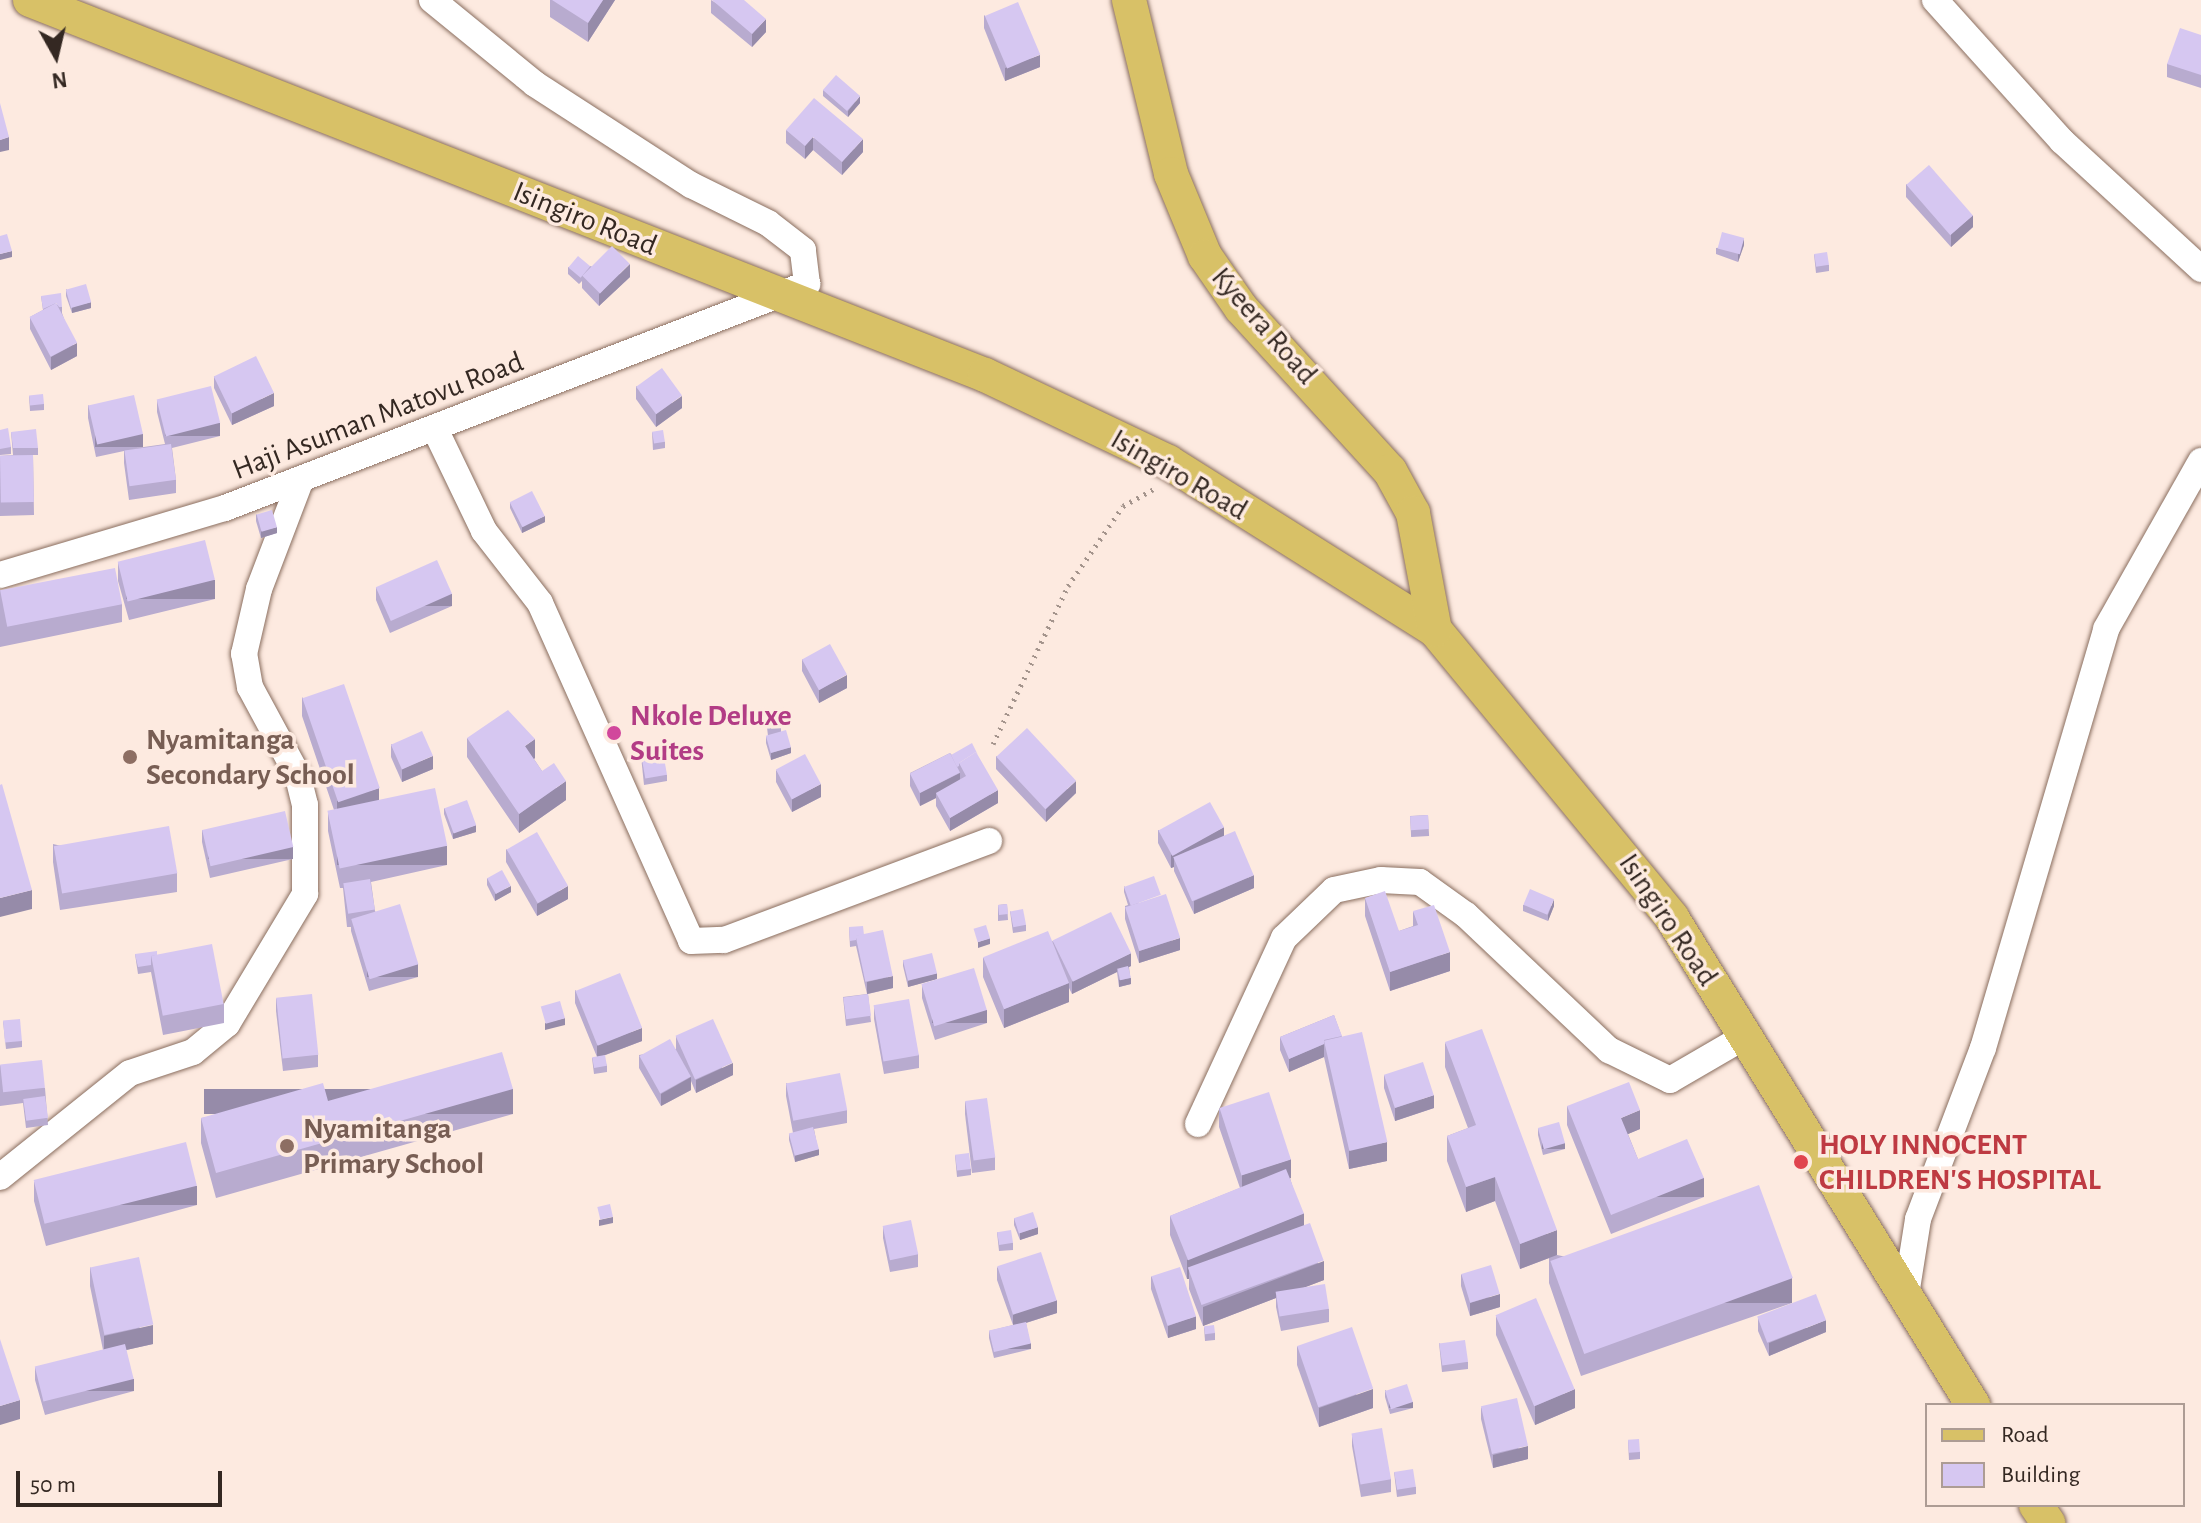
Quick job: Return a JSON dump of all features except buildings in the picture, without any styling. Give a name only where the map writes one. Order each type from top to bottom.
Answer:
[{"type":"main road","name":"Isingiro Road","points":[[30,0],[985,375],[1184,472],[1435,630],[1605,829],[1746,1036],[1972,1403]]},
{"type":"main road","name":"Kyeera Road","points":[[1129,0],[1171,174],[1205,256],[1241,308],[1390,471],[1413,513],[1435,630]]},
{"type":"street","name":"Haji Asuman Matovu Road","points":[[0,575],[301,479],[435,429],[771,293],[807,284],[803,250],[535,84],[432,0]]},
{"type":"street","points":[[1935,0],[2062,141],[2201,269]]},
{"type":"street","points":[[435,429],[484,531],[540,603],[691,941],[724,940],[989,841]]},
{"type":"street","points":[[1906,1295],[1918,1219],[1983,1048],[2106,629],[2201,461]]},
{"type":"street","points":[[0,1177],[130,1073],[193,1052],[227,1024],[305,894],[310,863],[303,795],[250,687],[244,654],[259,589],[301,479]]},
{"type":"street","points":[[1198,1124],[1284,938],[1334,890],[1381,880],[1420,882],[1466,915],[1609,1050],[1670,1080],[1746,1036]]},
{"type":"path","points":[[993,744],[1068,586],[1115,517],[1184,472]]},
{"type":"place","name":"Nkole Deluxe Suites","points":[[614,733]]},
{"type":"place","name":"Nyamitanga Secondary School","points":[[130,757]]},
{"type":"place","name":"Nyamitanga Primary School","points":[[287,1146]]},
{"type":"place","name":"HOLY INNOCENT CHILDREN'S HOSPITAL","points":[[1801,1162]]}]
